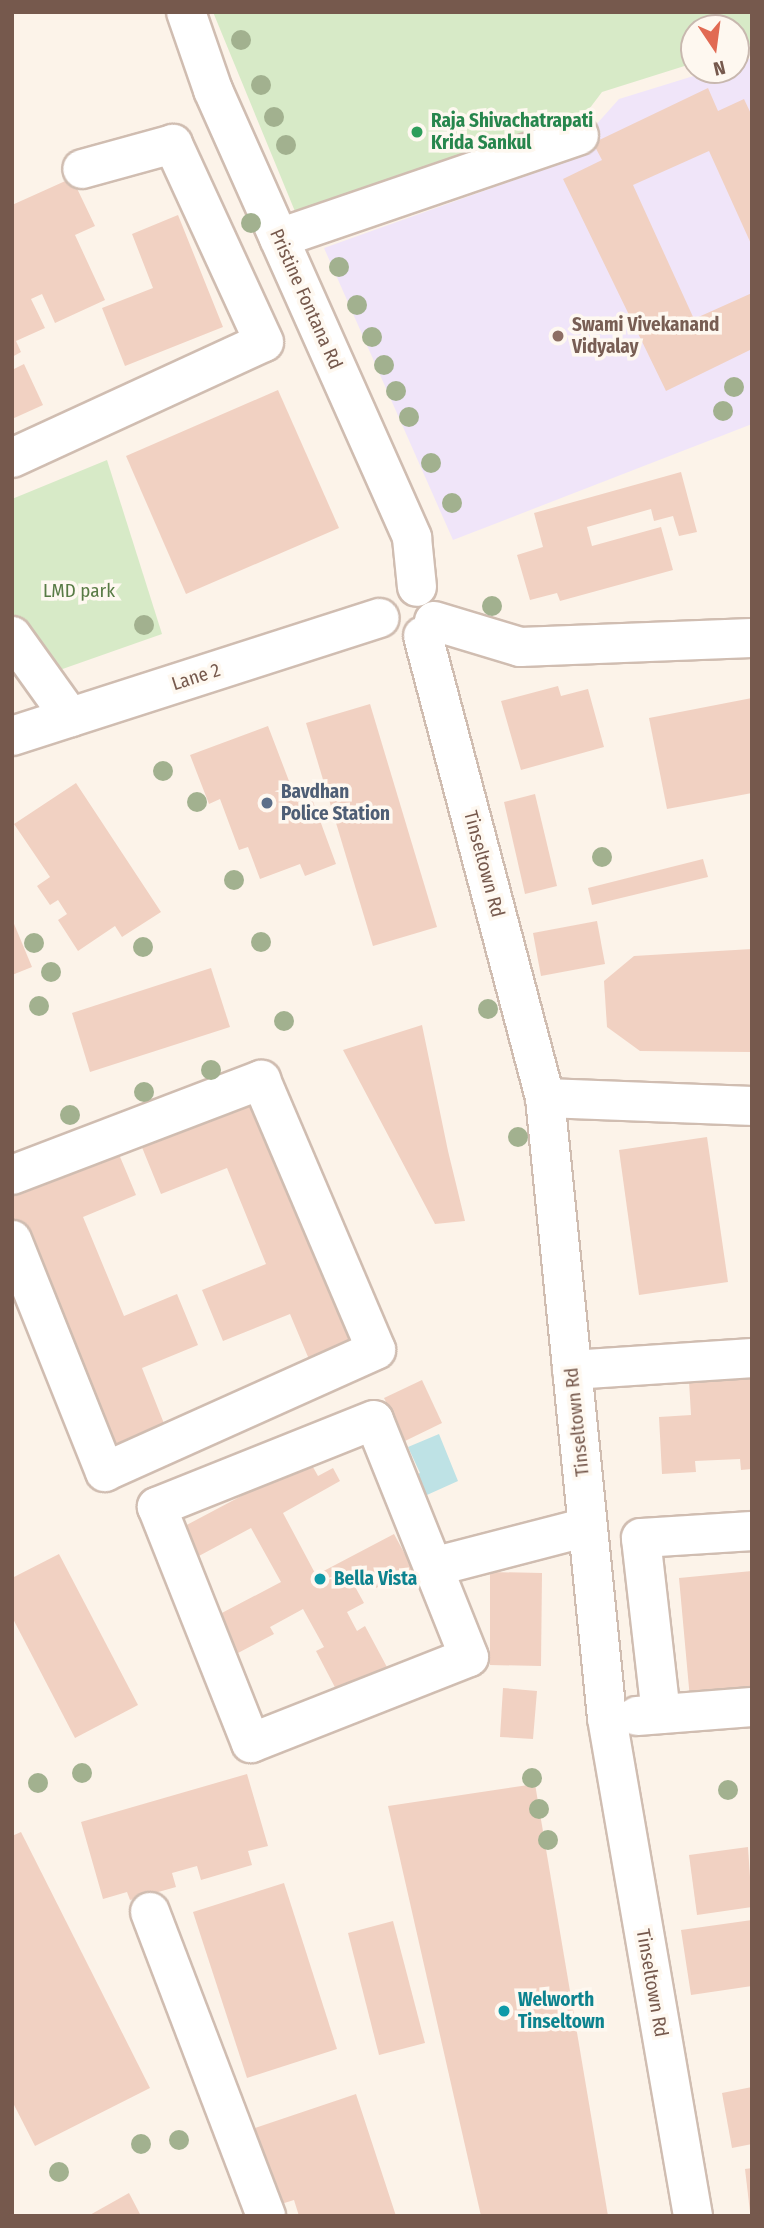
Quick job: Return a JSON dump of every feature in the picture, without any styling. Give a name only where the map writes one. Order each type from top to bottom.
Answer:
[{"type":"street","name":"Pristine Fontana Rd","points":[[186,12],[213,90],[412,538],[417,587]]},
{"type":"street","points":[[279,238],[579,135]]},
{"type":"street","points":[[12,458],[264,342],[173,144],[82,169]]},
{"type":"street","points":[[429,628],[434,602],[417,587],[403,585],[387,594],[380,618],[397,638],[429,628],[520,647],[752,638]]},
{"type":"street","name":"Lane 2","points":[[12,736],[380,618]]},
{"type":"street","name":"Tinseltown Rd","points":[[429,628],[545,1098],[607,1718],[693,2216]]},
{"type":"street","points":[[12,636],[70,717]]},
{"type":"street","points":[[12,1175],[261,1080],[376,1350],[105,1472],[12,1240]]},
{"type":"street","points":[[545,1098],[752,1106]]},
{"type":"street","points":[[572,1370],[752,1358]]},
{"type":"street","points":[[374,1420],[433,1567],[469,1657],[251,1743],[157,1507],[374,1420]]},
{"type":"street","points":[[433,1567],[588,1527]]},
{"type":"street","points":[[661,1714],[642,1538],[752,1531]]},
{"type":"street","points":[[607,1718],[752,1707]]},
{"type":"street","points":[[150,1912],[266,2216]]},
{"type":"shaded area","name":"Swami Vivekanand Vidyalay","points":[[750,59],[752,424],[453,540],[324,248],[562,163],[619,99],[680,80],[680,84],[750,84]]},
{"type":"green space","name":"Raja Shivachatrapati Krida Sankul","points":[[213,12],[752,12],[750,45],[750,14],[680,14],[680,67],[602,92],[553,157],[308,243]]},
{"type":"green space","name":"LMD park","points":[[107,460],[162,634],[54,672],[12,613],[12,499]]},
{"type":"water","points":[[439,1434],[458,1481],[418,1499],[409,1478],[420,1473],[408,1447]]},
{"type":"building","points":[[708,88],[718,111],[744,99],[752,116],[752,246],[709,151],[633,185],[694,319],[752,293],[752,349],[666,391],[563,179],[602,160],[593,143]]},
{"type":"building","points":[[72,178],[95,226],[75,235],[105,300],[55,323],[42,294],[31,299],[45,328],[16,341],[21,352],[12,357],[12,205]]},
{"type":"building","points":[[178,215],[223,327],[125,366],[102,308],[153,288],[132,234]]},
{"type":"building","points":[[24,364],[43,405],[12,419],[12,370]]},
{"type":"building","points":[[278,390],[339,528],[186,594],[126,456]]},
{"type":"building","points":[[681,472],[697,532],[679,536],[673,516],[654,521],[651,509],[587,527],[592,546],[661,527],[673,570],[560,601],[557,593],[530,600],[517,555],[543,547],[534,513]]},
{"type":"building","points":[[558,686],[561,696],[588,689],[604,747],[521,770],[501,701]]},
{"type":"building","points":[[752,698],[752,793],[667,809],[649,718]]},
{"type":"building","points":[[370,704],[437,927],[373,946],[306,723]]},
{"type":"building","name":"Bavdhan Police Station","points":[[268,726],[297,802],[311,796],[336,864],[305,876],[300,864],[260,879],[248,847],[239,850],[220,799],[209,804],[190,755]]},
{"type":"building","points":[[76,783],[161,912],[122,937],[115,926],[78,951],[58,920],[67,914],[58,900],[50,905],[37,886],[50,877],[14,824]]},
{"type":"building","points":[[535,794],[557,886],[525,894],[504,802]]},
{"type":"building","points":[[703,859],[708,877],[592,905],[588,888]]},
{"type":"building","points":[[12,919],[32,967],[12,975]]},
{"type":"building","points":[[597,921],[605,964],[541,976],[533,933]]},
{"type":"building","points":[[752,949],[750,1052],[640,1051],[607,1027],[604,981],[634,956]]},
{"type":"building","points":[[211,968],[230,1027],[90,1072],[72,1013]]},
{"type":"building","points":[[422,1025],[465,1221],[435,1224],[343,1050]]},
{"type":"building","points":[[253,1093],[357,1346],[311,1364],[290,1314],[223,1341],[202,1290],[266,1264],[227,1168],[161,1194],[139,1140]]},
{"type":"building","points":[[707,1137],[728,1282],[639,1295],[619,1150]]},
{"type":"building","points":[[118,1152],[136,1195],[83,1217],[124,1316],[177,1294],[198,1345],[142,1368],[165,1426],[108,1450],[12,1216],[12,1196]]},
{"type":"building","points":[[752,1378],[752,1469],[741,1470],[740,1459],[695,1461],[696,1472],[662,1474],[659,1417],[691,1415],[689,1381]]},
{"type":"building","points":[[422,1380],[442,1423],[405,1441],[384,1398]]},
{"type":"building","name":"Bella Vista","points":[[309,1460],[318,1476],[333,1468],[340,1481],[283,1513],[316,1575],[394,1534],[413,1569],[376,1588],[369,1575],[353,1583],[364,1603],[347,1612],[357,1631],[365,1626],[388,1669],[339,1695],[316,1651],[324,1647],[303,1609],[270,1627],[274,1634],[238,1653],[218,1615],[281,1582],[251,1528],[197,1557],[181,1528]]},
{"type":"building","points":[[59,1554],[138,1705],[75,1738],[12,1617],[12,1578]]},
{"type":"building","points":[[752,1571],[752,1693],[690,1699],[679,1578]]},
{"type":"building","points":[[490,1572],[542,1573],[541,1666],[490,1665]]},
{"type":"building","points":[[503,1688],[537,1691],[533,1739],[500,1737]]},
{"type":"building","points":[[247,1774],[268,1846],[248,1851],[252,1865],[201,1880],[197,1866],[172,1873],[176,1887],[130,1900],[127,1892],[103,1899],[81,1822]]},
{"type":"building","name":"Welworth Tinseltown","points":[[535,1784],[608,2216],[481,2216],[388,1806]]},
{"type":"building","points":[[21,1832],[150,2088],[35,2146],[12,2101],[12,1836]]},
{"type":"building","points":[[748,1847],[752,1907],[697,1915],[689,1855]]},
{"type":"building","points":[[284,1883],[337,2049],[247,2078],[193,1912]]},
{"type":"building","points":[[752,1920],[752,1986],[691,1995],[681,1930]]},
{"type":"building","points":[[393,1921],[425,2043],[379,2055],[348,1933]]},
{"type":"building","points":[[752,2087],[752,2144],[732,2148],[722,2093]]},
{"type":"building","points":[[356,2094],[396,2216],[299,2216],[294,2200],[281,2204],[255,2128]]},
{"type":"building","points":[[752,2168],[752,2212],[750,2212],[745,2169]]},
{"type":"building","points":[[129,2193],[141,2216],[88,2216]]},
{"type":"place","name":"Raja Shivachatrapati Krida Sankul","points":[[417,132]]},
{"type":"place","name":"Swami Vivekanand Vidyalay","points":[[558,336]]},
{"type":"place","name":"Bavdhan Police Station","points":[[267,803]]},
{"type":"place","name":"Bella Vista","points":[[320,1579]]},
{"type":"place","name":"Welworth Tinseltown","points":[[504,2011]]}]
